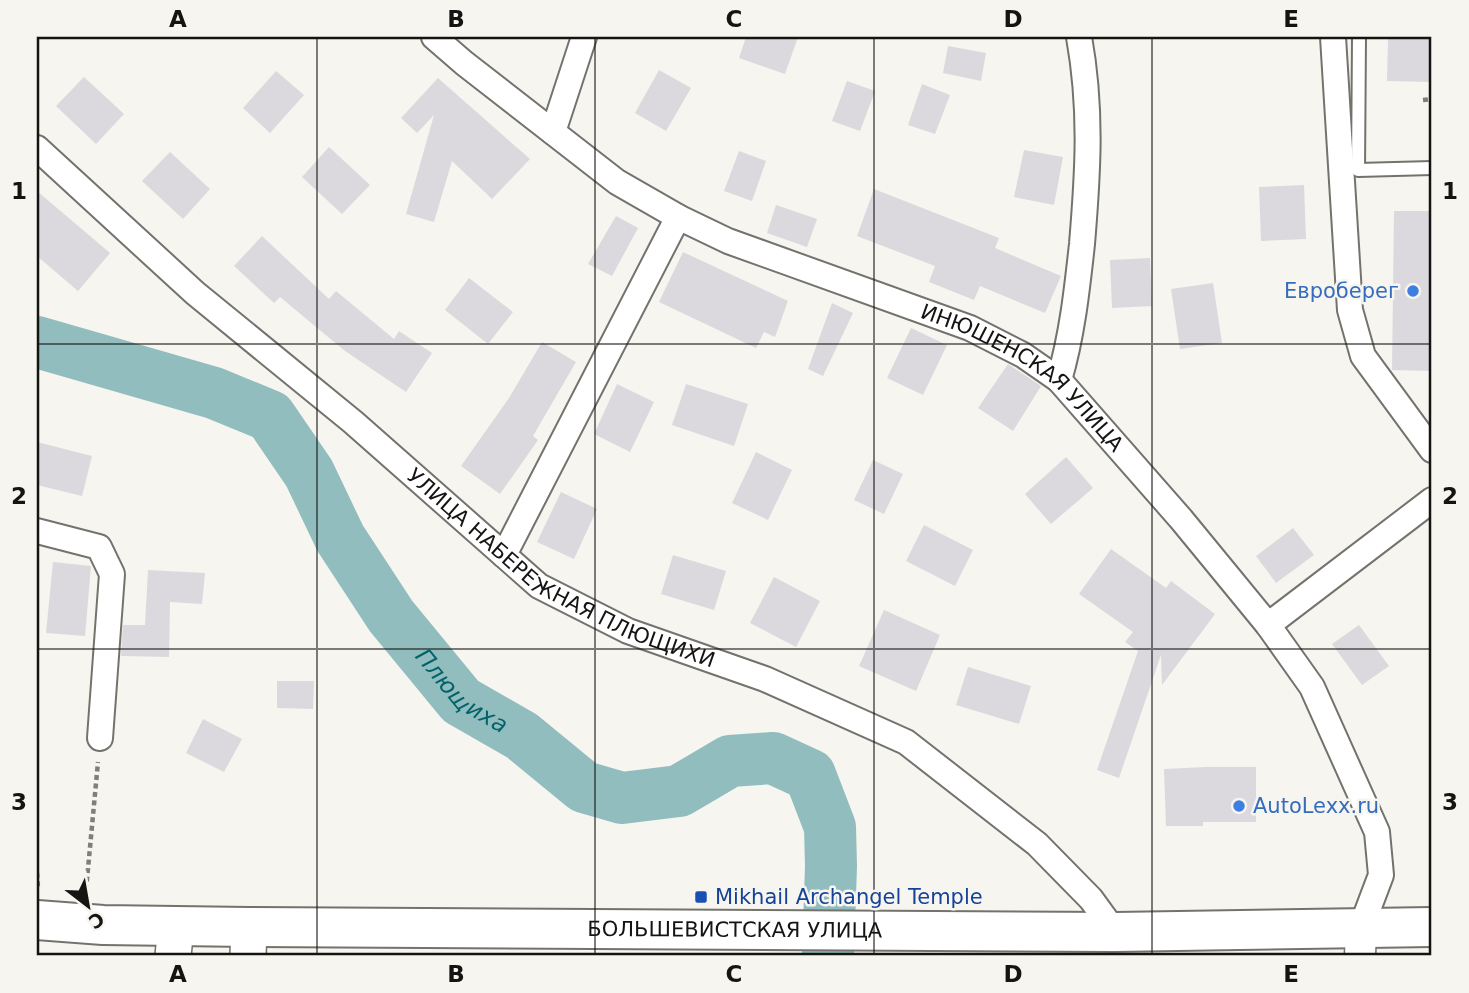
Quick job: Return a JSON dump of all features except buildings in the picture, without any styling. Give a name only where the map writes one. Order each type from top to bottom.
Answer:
[{"type":"highway","name":"БОЛЬШЕВИСТСКАЯ УЛИЦА","points":[[37,920],[175,941],[796,929],[1115,932],[1360,942],[1432,927]]},
{"type":"street","name":"ИНЮШЕНСКАЯ УЛИЦА","points":[[434,37],[617,182],[678,217],[728,241],[970,328],[1023,355],[1059,380],[1181,519],[1268,625],[1312,687],[1377,832],[1381,875],[1360,942]]},
{"type":"street","points":[[552,132],[584,37]]},
{"type":"street","points":[[1059,380],[1070,344],[1089,161],[1087,77],[1079,37]]},
{"type":"street","points":[[1333,37],[1350,310],[1363,356],[1432,450]]},
{"type":"street","name":"УЛИЦА НАБЕРЕЖНАЯ ПЛЮЩИХИ","points":[[37,148],[195,293],[354,422],[539,586],[628,631],[765,679],[906,742],[1037,844],[1091,899],[1115,932]]},
{"type":"street","points":[[504,555],[678,217]]},
{"type":"street","points":[[1268,625],[1432,500]]},
{"type":"street","points":[[37,531],[99,547],[113,574],[100,738]]},
{"type":"lane","points":[[1359,37],[1358,170],[1432,168]]},
{"type":"path","points":[[1423,100],[1432,99]]},
{"type":"path","points":[[85,890],[100,738]]},
{"type":"waterway","name":"Плющиха","points":[[37,342],[214,393],[270,416],[309,473],[340,538],[391,616],[461,701],[522,736],[584,787],[622,798],[679,791],[730,761],[773,758],[810,775],[830,827],[828,956]]},
{"type":"place","name":"Евроберег","points":[[1413,291]]},
{"type":"place","name":"AutoLexx.ru","points":[[1239,806]]},
{"type":"place","name":"Mikhail Archangel Temple","points":[[701,897]]}]
